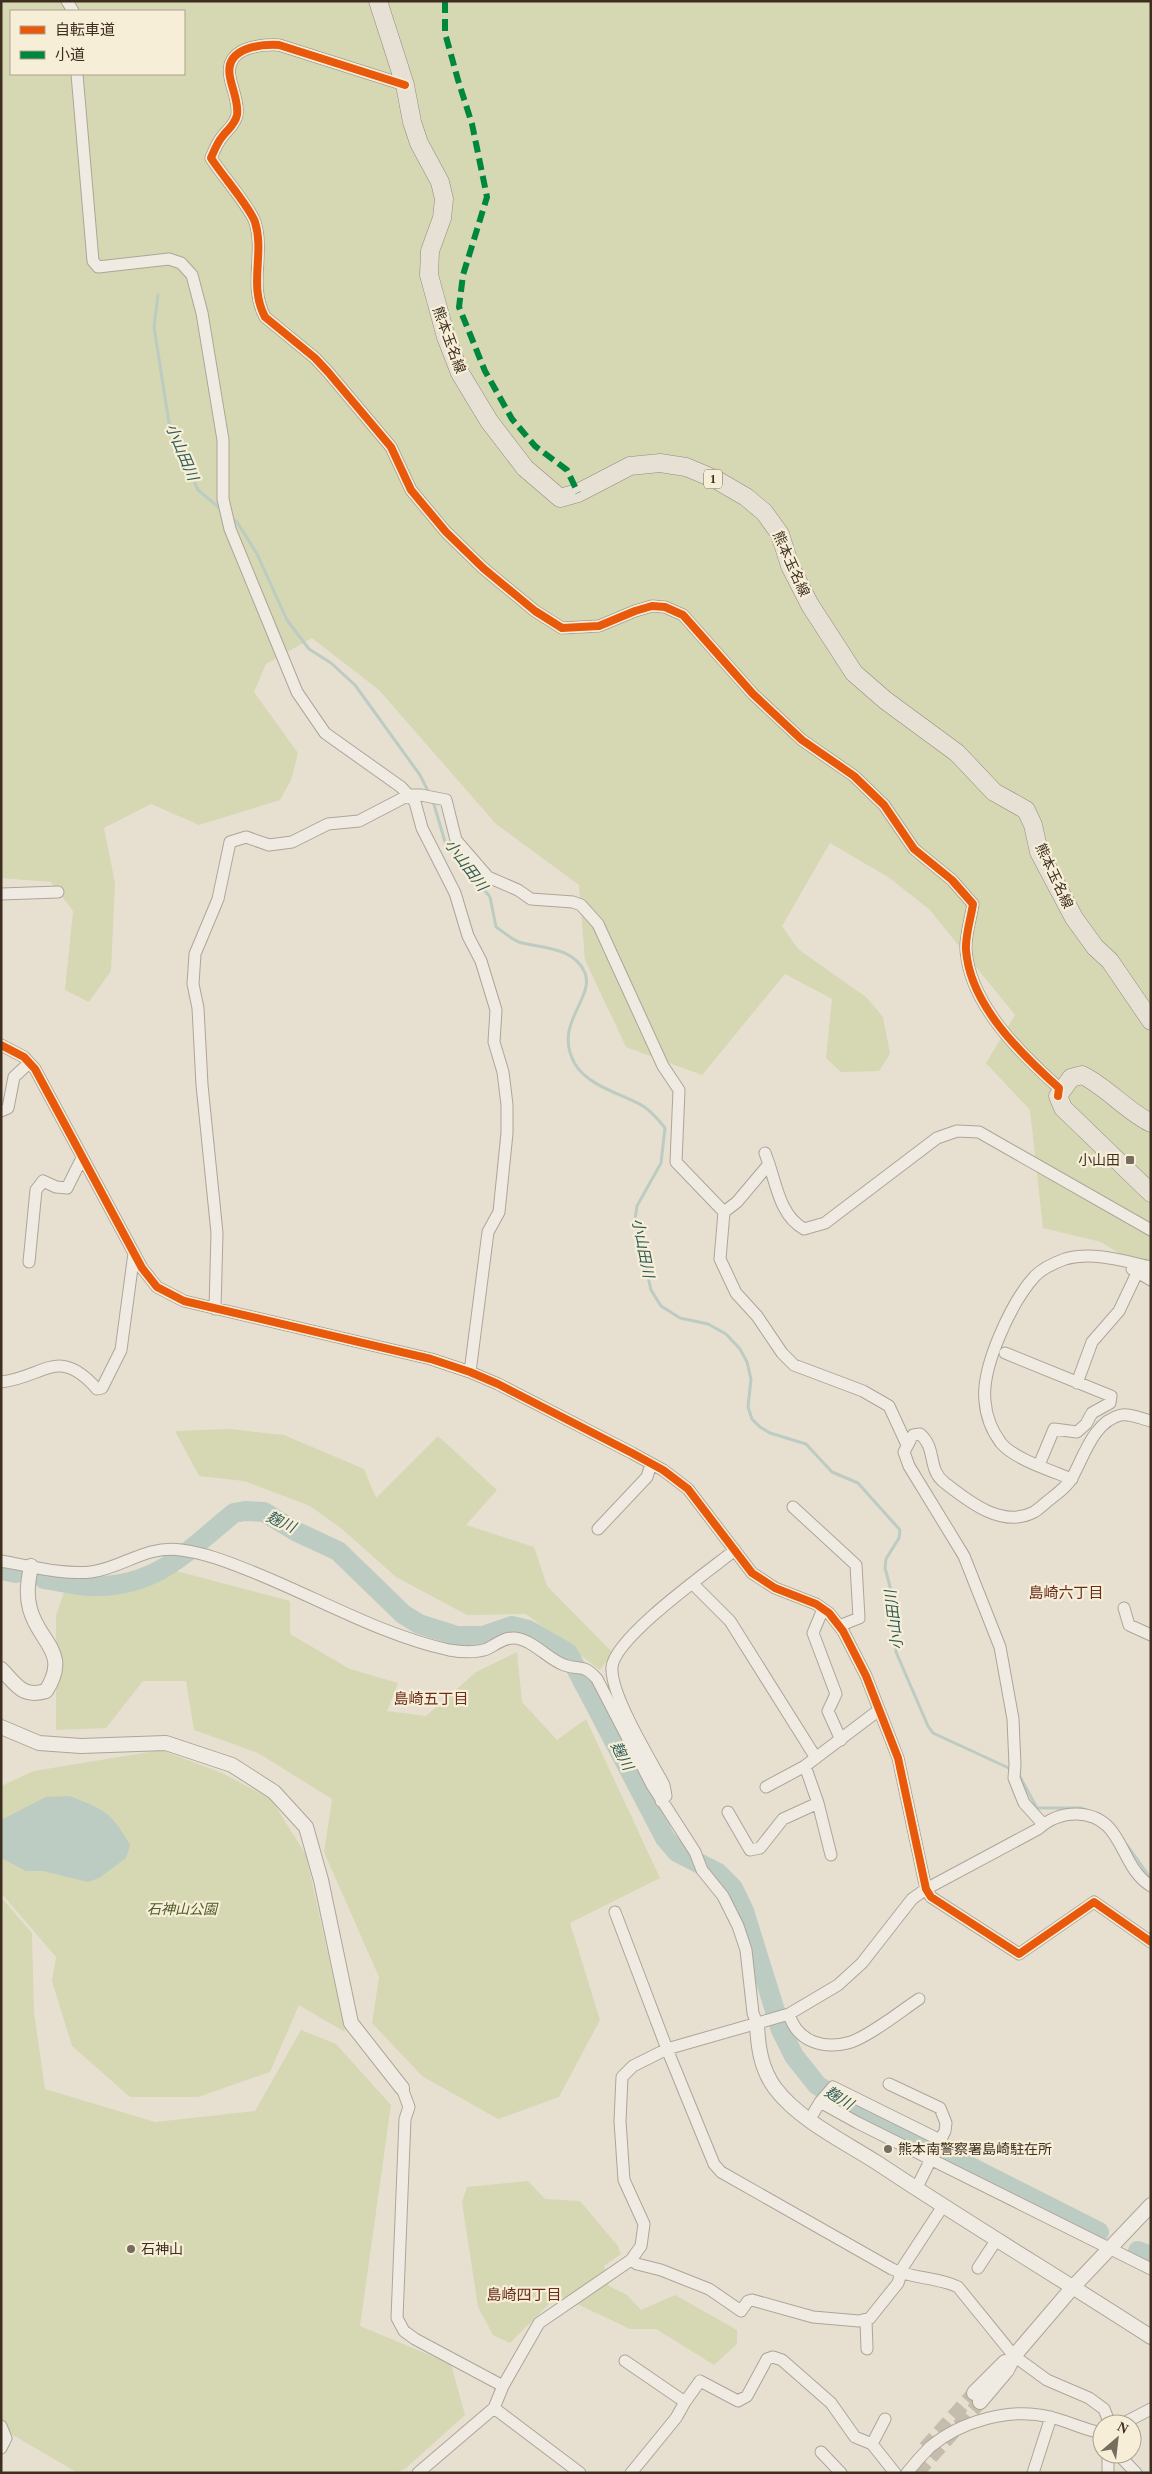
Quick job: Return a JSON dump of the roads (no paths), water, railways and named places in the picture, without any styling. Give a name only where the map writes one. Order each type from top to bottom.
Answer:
[{"type":"main road","name":"熊本玉名線","points":[[378,1],[405,85],[412,122],[419,143],[440,182],[444,199],[442,218],[430,251],[429,275],[446,337],[470,392],[525,468],[560,498],[578,493],[630,466],[660,463],[686,467],[715,479],[746,497],[764,512],[780,534],[790,566],[810,605],[854,673],[886,700],[958,753],[994,792],[1026,810],[1033,825],[1039,852],[1074,918],[1095,948],[1110,961],[1151,1021]]},
{"type":"main road","points":[[1151,1123],[1122,1104],[1096,1082],[1082,1075],[1071,1078],[1058,1096],[1063,1108],[1151,1193]]},
{"type":"street","points":[[405,85],[279,45],[262,44],[248,47],[238,54],[230,64],[229,74],[237,107],[237,116],[229,131],[222,137],[211,158],[254,220],[258,241],[256,287],[260,308],[265,317],[316,358],[391,447],[411,490],[446,532],[483,568],[535,611],[562,628],[599,626],[652,606],[666,606],[683,615],[753,694],[802,740],[866,787],[884,805],[914,849],[952,880],[973,904],[966,948],[970,976],[991,1014],[1028,1060],[1059,1088],[1058,1096]]},
{"type":"street","points":[[76,75],[92,261],[98,267],[169,260],[181,263],[192,275],[202,313],[223,440],[223,499],[230,529],[294,683],[311,715],[325,733],[409,795],[415,802],[422,828],[455,893],[468,936],[481,961],[496,1010],[494,1042],[502,1072],[507,1105],[507,1133],[499,1212],[488,1232],[470,1372]]},
{"type":"street","points":[[214,1309],[217,1233],[202,1085],[198,1008],[194,984],[196,954],[218,899],[230,842],[246,836],[269,844],[292,842],[328,824],[359,821],[409,795],[421,795],[446,800],[449,804],[456,840],[488,877],[518,890],[531,899],[573,902],[581,905],[598,924],[663,1066],[679,1090],[676,1162],[724,1212]]},
{"type":"street","points":[[1,894],[58,892]]},
{"type":"street","points":[[1,1045],[24,1057],[35,1069],[134,1253],[157,1286],[184,1301],[432,1359],[498,1384],[652,1464],[688,1489],[752,1573],[775,1588],[816,1604],[823,1609],[839,1626],[866,1676],[898,1758],[926,1890],[932,1897],[1019,1954],[1094,1902],[1151,1942]]},
{"type":"street","points":[[1,1111],[8,1108],[14,1077],[30,1063]]},
{"type":"street","points":[[907,1445],[889,1406],[863,1391],[794,1365],[782,1353],[757,1316],[736,1293],[720,1259],[724,1212],[737,1202],[767,1158],[780,1201],[794,1222],[804,1228],[825,1222],[937,1138],[957,1131],[979,1132],[1151,1230]]},
{"type":"street","points":[[29,1262],[36,1190],[43,1181],[56,1187],[67,1188],[82,1158]]},
{"type":"street","points":[[1,1382],[54,1365],[70,1367],[88,1379],[97,1389],[102,1388],[121,1350],[134,1253]]},
{"type":"street","points":[[1072,1479],[1013,1453],[1002,1444],[992,1428],[984,1401],[985,1381],[1000,1337],[1017,1303],[1035,1276],[1048,1266],[1066,1259],[1088,1256],[1110,1257],[1151,1267]]},
{"type":"street","points":[[1127,1262],[1137,1273],[1151,1280]]},
{"type":"street","points":[[1077,1383],[1092,1342],[1119,1311],[1137,1273]]},
{"type":"street","points":[[1005,1353],[1111,1396],[1110,1403],[1092,1413],[1086,1424],[1077,1432],[1054,1429],[1039,1465]]},
{"type":"street","points":[[1043,1824],[1024,1803],[1014,1770],[1010,1693],[1000,1647],[964,1556],[905,1458],[904,1452],[913,1435],[920,1434],[925,1438],[932,1455],[934,1472],[943,1482],[986,1511],[998,1516],[1019,1517],[1034,1512],[1072,1479],[1094,1434],[1110,1421],[1121,1415],[1151,1421]]},
{"type":"street","points":[[598,1529],[647,1477],[652,1464]]},
{"type":"street","points":[[792,1507],[856,1565],[859,1618],[839,1626]]},
{"type":"street","points":[[1,1560],[75,1573],[93,1572],[162,1549],[182,1550],[217,1558],[288,1586],[390,1632],[450,1650],[473,1652],[485,1650],[503,1640],[515,1638],[566,1666],[586,1668],[598,1679],[661,1801],[695,1852],[709,1880],[723,1896],[738,1926],[746,1950],[753,2013],[764,2022]]},
{"type":"street","points":[[661,1801],[666,1796],[664,1785],[616,1689],[612,1666],[620,1649],[658,1611],[735,1550]]},
{"type":"street","points":[[1,1669],[24,1693],[35,1695],[46,1691],[55,1677],[55,1655],[31,1611],[27,1585],[31,1566]]},
{"type":"street","points":[[693,1584],[730,1621],[816,1758]]},
{"type":"street","points":[[1124,1608],[1129,1625],[1151,1635]]},
{"type":"street","points":[[823,1609],[813,1633],[836,1694],[828,1711],[841,1740]]},
{"type":"street","points":[[766,1788],[805,1766],[879,1710]]},
{"type":"street","points":[[1,1727],[39,1742],[81,1746],[166,1743],[232,1764],[274,1792],[306,1827],[321,1880],[351,2023],[402,2088],[409,2107],[405,2119],[398,2318],[404,2331],[415,2339],[503,2386]]},
{"type":"street","points":[[805,1766],[818,1803],[831,1855]]},
{"type":"street","points":[[728,1812],[750,1850],[760,1848],[783,1819],[818,1803]]},
{"type":"street","points":[[418,2473],[494,2408],[503,2386],[539,2323],[632,2260],[641,2246],[644,2224],[624,2180],[620,2121],[622,2077],[633,2066],[667,2049],[747,2024],[764,2022],[787,2015],[838,1985],[862,1963],[912,1900],[926,1890],[974,1865],[1053,1818],[1069,1814],[1090,1816],[1102,1822],[1116,1834],[1138,1875],[1151,1886]]},
{"type":"street","points":[[615,1912],[667,2049],[714,2164],[721,2172],[901,2273],[948,2282],[958,2287],[1014,2356],[1047,2380],[1089,2398],[1104,2409],[1106,2414]]},
{"type":"street","points":[[787,2015],[809,2042],[817,2045],[850,2042],[919,1999]]},
{"type":"street","points":[[764,2022],[759,2056],[775,2088],[789,2103],[916,2189],[1151,2337]]},
{"type":"street","points":[[889,2084],[940,2108],[946,2123],[941,2143],[916,2189]]},
{"type":"street","points":[[810,2119],[833,2087],[941,2143]]},
{"type":"street","points":[[822,2100],[933,2159],[1151,2268]]},
{"type":"street","points":[[977,2397],[1007,2370],[1014,2356],[1073,2287],[1151,2205]]},
{"type":"street","points":[[632,2260],[637,2264],[709,2289],[741,2311],[748,2301],[752,2300],[813,2317],[866,2320],[874,2315],[898,2283],[901,2273],[943,2206]]},
{"type":"street","points":[[978,2268],[997,2239]]},
{"type":"street","points":[[866,2320],[867,2349]]},
{"type":"street","points":[[631,2473],[676,2418],[700,2381],[738,2401],[747,2396],[767,2359],[773,2357],[782,2360],[831,2403],[855,2437],[872,2444],[895,2473]]},
{"type":"street","points":[[625,2362],[685,2402]]},
{"type":"street","points":[[494,2408],[580,2473]]},
{"type":"street","points":[[907,2473],[930,2448],[943,2438],[979,2420],[1033,2414],[1051,2417],[1092,2430]]},
{"type":"street","points":[[1033,2473],[1051,2417]]},
{"type":"street","points":[[872,2444],[885,2419]]},
{"type":"street","points":[[1,2426],[6,2438],[1,2448]]},
{"type":"street","points":[[821,2452],[841,2473]]},
{"type":"waterway","name":"小山田川","points":[[158,295],[154,327],[169,423],[198,490],[222,510]]},
{"type":"waterway","name":"小山田川","points":[[231,518],[237,522],[257,554],[287,620],[309,649],[331,663],[355,685],[420,775],[429,793]]},
{"type":"waterway","name":"小山田川","points":[[433,801],[445,842],[490,897],[496,927],[519,942],[558,950],[574,958],[585,973],[584,993],[571,1024],[568,1037],[569,1050],[575,1064],[581,1072],[597,1084],[646,1108],[665,1128],[661,1163],[637,1206],[635,1219],[651,1290],[661,1306],[680,1318],[708,1324],[726,1334],[740,1349],[747,1362],[751,1379],[748,1407],[752,1419],[760,1427],[770,1433],[806,1444],[832,1472],[858,1483],[900,1530],[899,1538],[886,1559],[885,1568],[892,1594],[896,1652],[928,1726],[933,1733],[1013,1770]]},
{"type":"waterway","name":"麹川","points":[[44,1579],[91,1586],[120,1584],[139,1579],[156,1572],[188,1552],[234,1513],[245,1511],[264,1512],[297,1532],[338,1551],[403,1614],[419,1624],[457,1636],[483,1636],[512,1626],[528,1630],[568,1653],[665,1838],[677,1852],[718,1873],[733,1888],[744,1911],[781,2030],[794,2056],[817,2085],[846,2104],[1099,2232]]},
{"type":"waterway","name":"麹川","points":[[1,1570],[16,1573]]},
{"type":"waterway","name":"小山田川","points":[[1018,1773],[1037,1808],[1081,1808],[1088,1811]]},
{"type":"waterway","name":"小山田川","points":[[1127,1845],[1151,1879]]},
{"type":"waterway","name":"麹川","points":[[1138,2251],[1151,2256]]},
{"type":"tunnel","points":[[925,2448],[974,2393]]},
{"type":"tunnel","points":[[917,2473],[980,2402]]},
{"type":"place","name":"小山田","points":[[1130,1160]]},
{"type":"place","name":"熊本南警察署島崎駐在所","points":[[888,2149]]},
{"type":"place","name":"石神山","points":[[131,2249]]},
{"type":"district","name":"島崎六丁目","points":[[1066,1593]]},
{"type":"district","name":"島崎五丁目","points":[[431,1699]]},
{"type":"district","name":"島崎四丁目","points":[[524,2295]]},
{"type":"park label","name":"石神山公園","points":[[182,1909]]}]
